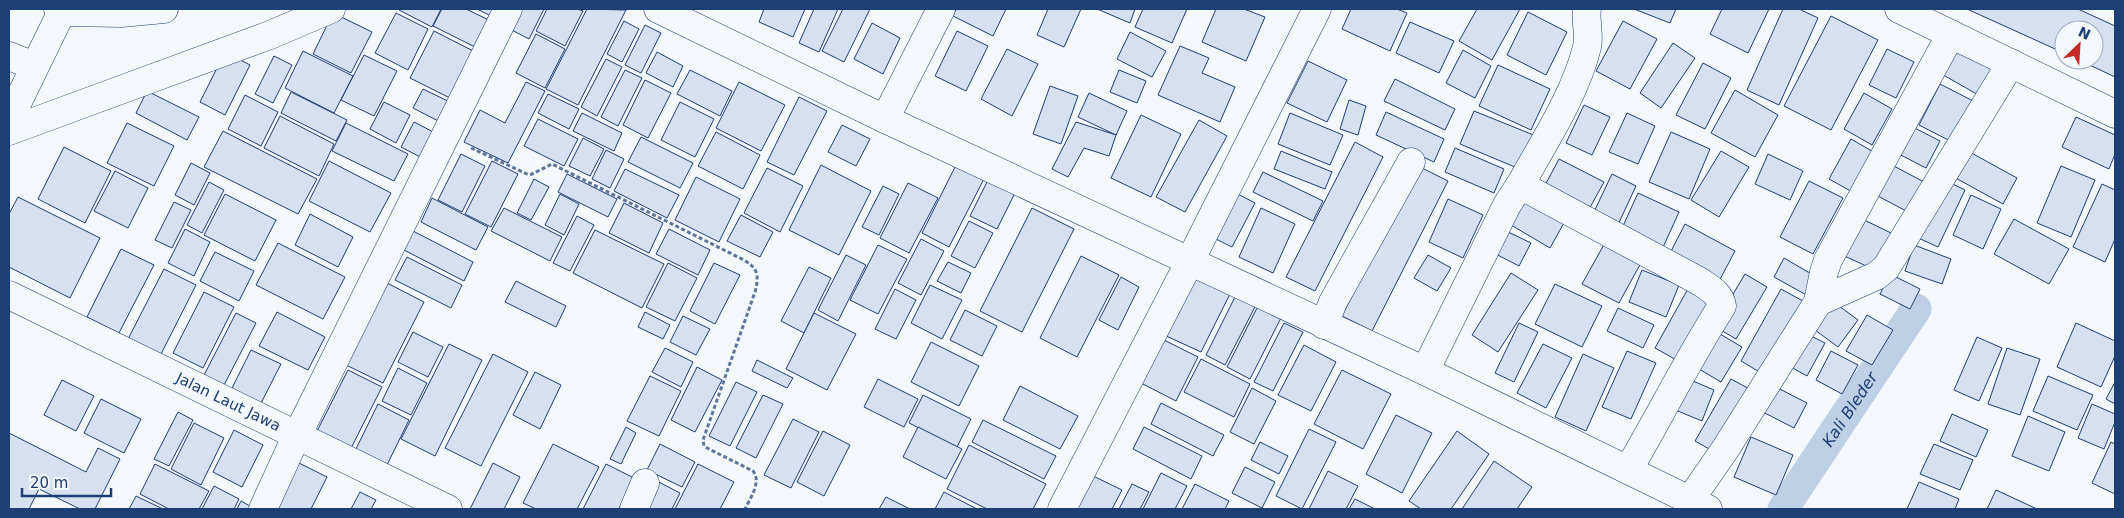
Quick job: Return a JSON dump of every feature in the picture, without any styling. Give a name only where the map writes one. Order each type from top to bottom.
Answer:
[{"type":"street","points":[[10,119],[61,10],[121,13],[164,9]]},
{"type":"street","points":[[10,119],[270,35],[331,9]]},
{"type":"street","points":[[263,509],[508,9]]},
{"type":"street","points":[[658,9],[885,119],[1190,260],[1699,505],[1726,448],[1818,302],[1828,260],[1950,34]]},
{"type":"street","points":[[885,119],[941,9]]},
{"type":"street","points":[[1062,509],[1317,9]]},
{"type":"street","points":[[1425,372],[1507,205],[1520,186],[1581,70],[1588,44],[1585,17],[1587,9]]},
{"type":"street","points":[[1899,9],[2012,62],[2115,114]]},
{"type":"street","points":[[9,56],[34,66]]},
{"type":"street","points":[[1818,302],[1876,276],[1886,268],[2012,62]]},
{"type":"street","points":[[1324,325],[1333,302],[1411,162]]},
{"type":"street","points":[[1520,186],[1699,281],[1721,300],[1722,306],[1695,349],[1663,411],[1628,470]]},
{"type":"street","name":"Jalan Laut Jawa","points":[[9,295],[448,509]]},
{"type":"street","points":[[634,509],[645,483]]},
{"type":"path","points":[[446,136],[530,175],[552,164],[740,258],[754,267],[758,280],[755,292],[703,440],[704,446],[756,474],[755,488],[745,509]]},
{"type":"building","points":[[400,9],[441,9],[432,27]]},
{"type":"building","points":[[442,9],[466,9],[495,23],[481,50],[433,26]]},
{"type":"building","points":[[477,9],[502,9],[497,19]]},
{"type":"building","points":[[515,9],[544,9],[529,39],[506,27]]},
{"type":"building","points":[[547,9],[577,9],[583,11],[565,46],[536,31]]},
{"type":"building","points":[[587,9],[626,10],[578,105],[546,89]]},
{"type":"building","points":[[764,9],[805,9],[793,37],[759,22]]},
{"type":"building","points":[[814,9],[838,9],[819,52],[799,43]]},
{"type":"building","points":[[843,9],[870,9],[844,62],[822,51]]},
{"type":"building","points":[[956,9],[1006,9],[993,36],[953,16]]},
{"type":"building","points":[[1048,9],[1081,9],[1064,47],[1037,35]]},
{"type":"building","points":[[1097,9],[1135,9],[1130,23]]},
{"type":"building","points":[[1143,9],[1187,9],[1172,43],[1135,27]]},
{"type":"building","points":[[1216,9],[1244,9],[1265,17],[1246,61],[1202,42]]},
{"type":"building","points":[[1351,9],[1397,9],[1407,13],[1390,51],[1342,29]]},
{"type":"building","points":[[1477,9],[1520,9],[1492,60],[1459,41]]},
{"type":"building","points":[[1634,9],[1676,9],[1670,23]]},
{"type":"building","points":[[1722,9],[1769,9],[1748,53],[1710,34]]},
{"type":"building","points":[[1783,9],[1799,9],[1818,18],[1779,105],[1747,90]]},
{"type":"building","points":[[1967,9],[2078,9],[2102,20],[2054,20],[2054,48]]},
{"type":"building","points":[[1528,12],[1567,32],[1546,75],[1507,55]]},
{"type":"building","points":[[333,13],[372,32],[351,73],[313,54]]},
{"type":"building","points":[[396,13],[428,29],[408,70],[375,53]]},
{"type":"building","points":[[1831,16],[1878,40],[1831,130],[1784,106]]},
{"type":"building","points":[[624,21],[639,29],[622,62],[607,54]]},
{"type":"building","points":[[1623,21],[1657,39],[1630,89],[1596,71]]},
{"type":"building","points":[[2104,21],[2115,26],[2115,77],[2100,70],[2104,70]]},
{"type":"building","points":[[1410,22],[1454,41],[1439,73],[1396,53]]},
{"type":"building","points":[[872,23],[900,38],[883,74],[854,59]]},
{"type":"building","points":[[645,25],[661,33],[641,73],[625,65]]},
{"type":"building","points":[[434,31],[483,56],[460,103],[410,78]]},
{"type":"building","points":[[957,31],[988,46],[966,91],[935,76]]},
{"type":"building","points":[[1130,32],[1166,51],[1152,77],[1117,59]]},
{"type":"building","points":[[536,34],[565,49],[545,88],[516,73]]},
{"type":"building","points":[[1673,43],[1695,58],[1661,108],[1640,93]]},
{"type":"building","points":[[1953,45],[1997,69],[1982,97],[1938,72]]},
{"type":"building","points":[[1180,46],[1209,58],[1202,73],[1235,87],[1220,122],[1158,95]]},
{"type":"building","points":[[1007,49],[1038,64],[1012,116],[981,99]]},
{"type":"building","points":[[1887,49],[1914,62],[1896,98],[1869,85]]},
{"type":"building","points":[[1463,50],[1491,66],[1475,98],[1446,83]]},
{"type":"building","points":[[303,51],[353,76],[334,113],[285,88]]},
{"type":"building","points":[[225,52],[250,65],[225,115],[200,102]]},
{"type":"building","points":[[657,52],[683,66],[673,87],[646,73]]},
{"type":"building","points":[[364,55],[397,71],[374,116],[341,100]]},
{"type":"building","points":[[274,56],[292,65],[273,103],[255,94]]},
{"type":"building","points":[[606,59],[622,67],[597,116],[581,107]]},
{"type":"building","points":[[1308,61],[1347,80],[1327,122],[1287,103]]},
{"type":"building","points":[[1703,63],[1731,78],[1705,129],[1676,115]]},
{"type":"building","points":[[1498,65],[1550,89],[1531,130],[1479,106]]},
{"type":"building","points":[[625,70],[642,78],[618,126],[601,117]]},
{"type":"building","points":[[690,70],[732,91],[720,116],[677,94]]},
{"type":"building","points":[[1119,70],[1146,81],[1137,103],[1110,92]]},
{"type":"building","points":[[1395,79],[1455,109],[1445,130],[1384,101]]},
{"type":"building","points":[[645,80],[671,93],[648,138],[623,125]]},
{"type":"building","points":[[526,82],[545,91],[508,163],[464,142],[480,110],[505,123]]},
{"type":"building","points":[[739,82],[785,105],[761,151],[716,128]]},
{"type":"building","points":[[1940,84],[1977,103],[1956,144],[1919,125]]},
{"type":"building","points":[[1050,86],[1078,96],[1061,144],[1033,134]]},
{"type":"building","points":[[423,89],[456,105],[446,125],[413,108]]},
{"type":"building","points":[[1735,90],[1778,115],[1755,157],[1711,133]]},
{"type":"building","points":[[147,91],[199,117],[187,140],[136,113]]},
{"type":"building","points":[[291,92],[347,120],[336,141],[281,113]]},
{"type":"building","points":[[1089,93],[1127,111],[1116,135],[1078,117]]},
{"type":"building","points":[[1864,93],[1892,109],[1872,145],[1844,129]]},
{"type":"building","points":[[548,94],[579,109],[569,129],[538,113]]},
{"type":"building","points":[[245,95],[278,112],[261,146],[228,129]]},
{"type":"building","points":[[799,97],[827,111],[794,175],[767,162]]},
{"type":"building","points":[[1349,100],[1366,106],[1358,135],[1340,129]]},
{"type":"building","points":[[384,102],[410,115],[396,143],[370,129]]},
{"type":"building","points":[[680,102],[714,119],[695,157],[661,140]]},
{"type":"building","points":[[1584,105],[1610,117],[1592,155],[1566,143]]},
{"type":"building","points":[[1474,111],[1536,136],[1522,170],[1460,144]]},
{"type":"building","points":[[1386,112],[1444,139],[1434,162],[1376,135]]},
{"type":"building","points":[[582,113],[622,133],[614,151],[573,131]]},
{"type":"building","points":[[1290,113],[1343,135],[1330,165],[1278,144]]},
{"type":"building","points":[[1627,113],[1655,126],[1638,164],[1609,152]]},
{"type":"building","points":[[1141,115],[1181,134],[1151,197],[1111,178]]},
{"type":"building","points":[[280,116],[334,144],[319,176],[264,148]]},
{"type":"building","points":[[2076,117],[2115,135],[2115,154],[2109,169],[2062,147]]},
{"type":"building","points":[[538,119],[578,139],[564,166],[524,146]]},
{"type":"building","points":[[1199,120],[1227,136],[1185,212],[1156,197]]},
{"type":"building","points":[[414,122],[439,135],[426,160],[401,147]]},
{"type":"building","points":[[1076,122],[1116,135],[1109,156],[1084,148],[1068,177],[1052,169]]},
{"type":"building","points":[[127,123],[174,146],[154,186],[107,163]]},
{"type":"building","points":[[346,123],[408,154],[394,181],[332,151]]},
{"type":"building","points":[[1907,124],[1940,141],[1926,168],[1893,151]]},
{"type":"building","points":[[842,125],[870,139],[856,166],[828,152]]},
{"type":"building","points":[[223,131],[317,179],[298,214],[204,167]]},
{"type":"building","points":[[716,132],[760,155],[743,189],[698,166]]},
{"type":"building","points":[[1671,132],[1710,149],[1689,199],[1649,182]]},
{"type":"building","points":[[641,137],[693,163],[680,188],[628,162]]},
{"type":"building","points":[[583,138],[604,149],[590,176],[569,166]]},
{"type":"building","points":[[1851,139],[1877,154],[1856,194],[1829,179]]},
{"type":"building","points":[[1355,142],[1383,157],[1315,291],[1286,277]]},
{"type":"building","points":[[64,147],[111,171],[85,223],[38,199]]},
{"type":"building","points":[[1455,148],[1504,169],[1494,193],[1445,172]]},
{"type":"building","points":[[606,150],[624,159],[610,188],[592,179]]},
{"type":"building","points":[[1966,150],[2017,178],[2003,204],[1952,176]]},
{"type":"building","points":[[1281,151],[1332,172],[1325,189],[1274,169]]},
{"type":"building","points":[[1721,151],[1749,167],[1719,217],[1691,200]]},
{"type":"building","points":[[461,154],[485,166],[462,212],[438,200]]},
{"type":"building","points":[[1768,154],[1803,171],[1790,200],[1755,184]]},
{"type":"building","points":[[1559,159],[1604,182],[1587,213],[1543,189]]},
{"type":"building","points":[[329,161],[391,193],[370,232],[309,201]]},
{"type":"building","points":[[492,161],[518,174],[491,227],[465,214]]},
{"type":"building","points":[[958,161],[986,175],[949,247],[922,233]]},
{"type":"building","points":[[191,163],[210,173],[194,205],[175,195]]},
{"type":"building","points":[[821,165],[871,191],[839,255],[789,230]]},
{"type":"building","points":[[1892,165],[1924,182],[1908,212],[1876,195]]},
{"type":"building","points":[[1418,166],[1448,181],[1372,331],[1342,316]]},
{"type":"building","points":[[2061,166],[2095,180],[2071,237],[2037,223]]},
{"type":"building","points":[[767,168],[803,186],[780,232],[744,213]]},
{"type":"building","points":[[625,169],[679,195],[667,218],[614,191]]},
{"type":"building","points":[[115,171],[148,188],[128,228],[94,211]]},
{"type":"building","points":[[1263,172],[1323,201],[1313,221],[1253,192]]},
{"type":"building","points":[[567,174],[617,199],[608,217],[558,192]]},
{"type":"building","points":[[1612,174],[1636,186],[1616,229],[1591,218]]},
{"type":"building","points":[[990,176],[1017,189],[997,229],[970,216]]},
{"type":"building","points":[[696,177],[740,199],[719,242],[675,220]]},
{"type":"building","points":[[534,179],[549,187],[531,220],[517,213]]},
{"type":"building","points":[[1942,179],[1965,190],[1938,247],[1914,236]]},
{"type":"building","points":[[1809,181],[1843,198],[1813,254],[1780,237]]},
{"type":"building","points":[[209,182],[224,190],[202,233],[187,225]]},
{"type":"building","points":[[908,183],[938,198],[909,253],[880,238]]},
{"type":"building","points":[[2102,184],[2115,190],[2115,239],[2105,262],[2073,247]]},
{"type":"building","points":[[883,186],[899,194],[879,235],[862,227]]},
{"type":"building","points":[[1234,192],[1255,203],[1232,247],[1212,237]]},
{"type":"building","points":[[1638,193],[1679,212],[1660,254],[1619,235]]},
{"type":"building","points":[[225,194],[276,220],[255,261],[204,235]]},
{"type":"building","points":[[560,194],[579,204],[564,235],[545,225]]},
{"type":"building","points":[[1971,195],[2001,209],[1983,249],[1953,235]]},
{"type":"building","points":[[18,197],[100,238],[70,298],[9,267],[9,214]]},
{"type":"building","points":[[432,198],[488,227],[476,250],[421,222]]},
{"type":"building","points":[[1448,199],[1483,215],[1463,258],[1429,242]]},
{"type":"building","points":[[1526,199],[1565,221],[1550,248],[1511,225]]},
{"type":"building","points":[[174,202],[191,210],[172,248],[155,240]]},
{"type":"building","points":[[624,203],[663,223],[649,253],[609,233]]},
{"type":"building","points":[[504,208],[562,237],[550,261],[491,231]]},
{"type":"building","points":[[1032,208],[1074,229],[1022,332],[980,311]]},
{"type":"building","points":[[1261,208],[1295,224],[1273,273],[1239,257]]},
{"type":"building","points":[[310,214],[353,237],[338,267],[295,245]]},
{"type":"building","points":[[741,215],[773,232],[760,257],[727,241]]},
{"type":"building","points":[[577,216],[594,225],[570,271],[553,263]]},
{"type":"building","points":[[1858,217],[1893,234],[1875,270],[1840,254]]},
{"type":"building","points":[[2014,219],[2069,249],[2049,284],[1994,254]]},
{"type":"building","points":[[969,221],[993,233],[975,268],[951,256]]},
{"type":"building","points":[[1685,224],[1735,251],[1716,287],[1666,261]]},
{"type":"building","points":[[185,229],[210,242],[194,276],[168,263]]},
{"type":"building","points":[[669,229],[710,250],[698,275],[656,254]]},
{"type":"building","points":[[595,230],[664,264],[642,308],[573,273]]},
{"type":"building","points":[[1504,230],[1531,243],[1519,266],[1492,252]]},
{"type":"building","points":[[413,231],[473,262],[464,281],[404,250]]},
{"type":"building","points":[[921,239],[944,251],[921,295],[898,283]]},
{"type":"building","points":[[1606,241],[1642,261],[1619,303],[1582,284]]},
{"type":"building","points":[[278,243],[345,277],[323,319],[256,285]]},
{"type":"building","points":[[878,245],[907,259],[878,314],[850,300]]},
{"type":"building","points":[[1914,245],[1951,259],[1942,284],[1905,271]]},
{"type":"building","points":[[121,249],[154,265],[119,333],[87,317]]},
{"type":"building","points":[[215,252],[254,271],[239,301],[200,281]]},
{"type":"building","points":[[846,255],[866,265],[838,321],[818,310]]},
{"type":"building","points":[[1428,255],[1451,268],[1437,291],[1414,278]]},
{"type":"building","points":[[1081,256],[1119,275],[1077,357],[1040,338]]},
{"type":"building","points":[[407,257],[462,285],[451,308],[395,280]]},
{"type":"building","points":[[1784,258],[1820,279],[1810,297],[1774,277]]},
{"type":"building","points":[[948,262],[971,273],[961,293],[937,281]]},
{"type":"building","points":[[668,263],[697,278],[675,321],[646,307]]},
{"type":"building","points":[[714,263],[740,275],[715,324],[690,311]]},
{"type":"building","points":[[809,267],[831,278],[804,333],[781,321]]},
{"type":"building","points":[[164,269],[196,285],[159,358],[127,341]]},
{"type":"building","points":[[1642,270],[1679,285],[1666,317],[1629,302]]},
{"type":"building","points":[[1511,273],[1538,290],[1498,352],[1472,335]]},
{"type":"building","points":[[1195,274],[1231,292],[1201,352],[1164,335]]},
{"type":"building","points":[[1745,274],[1767,287],[1736,339],[1714,326]]},
{"type":"building","points":[[1890,274],[1920,289],[1910,309],[1880,294]]},
{"type":"building","points":[[1121,277],[1139,287],[1118,330],[1099,320]]},
{"type":"building","points":[[516,281],[566,306],[556,327],[505,302]]},
{"type":"building","points":[[385,282],[424,302],[383,383],[344,364]]},
{"type":"building","points":[[1555,284],[1602,306],[1582,347],[1535,324]]},
{"type":"building","points":[[930,285],[962,300],[942,339],[911,323]]},
{"type":"building","points":[[1689,287],[1714,301],[1680,362],[1655,348]]},
{"type":"building","points":[[895,289],[916,300],[896,339],[875,329]]},
{"type":"building","points":[[1781,289],[1803,301],[1763,374],[1741,361]]},
{"type":"building","points":[[204,292],[234,307],[203,368],[173,353]]},
{"type":"building","points":[[1236,295],[1256,305],[1225,365],[1206,355]]},
{"type":"building","points":[[1831,300],[1858,320],[1838,347],[1811,327]]},
{"type":"building","points":[[1259,304],[1282,316],[1250,379],[1227,367]]},
{"type":"building","points":[[1618,308],[1654,325],[1643,348],[1607,331]]},
{"type":"building","points":[[965,310],[997,326],[982,356],[950,340]]},
{"type":"building","points":[[277,312],[325,337],[308,370],[259,346]]},
{"type":"building","points":[[645,312],[670,325],[663,339],[638,327]]},
{"type":"building","points":[[236,313],[256,323],[222,389],[202,379]]},
{"type":"building","points":[[814,313],[856,334],[827,390],[786,369]]},
{"type":"building","points":[[1867,315],[1893,330],[1872,365],[1846,351]]},
{"type":"building","points":[[683,316],[710,329],[696,355],[670,342]]},
{"type":"building","points":[[1284,323],[1303,332],[1273,391],[1254,382]]},
{"type":"building","points":[[1519,323],[1538,332],[1514,382],[1495,373]]},
{"type":"building","points":[[2076,323],[2115,341],[2115,356],[2101,387],[2057,367]]},
{"type":"building","points":[[1715,331],[1742,347],[1721,382],[1694,366]]},
{"type":"building","points":[[413,332],[443,347],[428,377],[398,362]]},
{"type":"building","points":[[1805,333],[1825,343],[1807,376],[1789,366]]},
{"type":"building","points":[[1977,337],[2002,348],[1979,401],[1954,390]]},
{"type":"building","points":[[1162,339],[1198,357],[1176,401],[1139,382]]},
{"type":"building","points":[[931,342],[979,366],[959,406],[911,382]]},
{"type":"building","points":[[449,344],[482,360],[435,456],[401,439]]},
{"type":"building","points":[[1543,344],[1572,358],[1546,408],[1517,393]]},
{"type":"building","points":[[1304,345],[1336,362],[1311,411],[1278,395]]},
{"type":"building","points":[[665,348],[693,362],[681,387],[652,372]]},
{"type":"building","points":[[2007,348],[2040,359],[2020,415],[1988,404]]},
{"type":"building","points":[[251,350],[281,364],[257,411],[228,396]]},
{"type":"building","points":[[1627,351],[1656,363],[1631,419],[1602,407]]},
{"type":"building","points":[[1831,351],[1858,365],[1842,394],[1816,380]]},
{"type":"building","points":[[493,354],[528,372],[481,466],[445,448]]},
{"type":"building","points":[[1583,354],[1614,368],[1586,431],[1555,417]]},
{"type":"building","points":[[1201,359],[1250,384],[1234,417],[1184,392]]},
{"type":"building","points":[[757,360],[793,378],[787,388],[752,371]]},
{"type":"building","points":[[697,367],[722,380],[695,432],[671,420]]},
{"type":"building","points":[[398,368],[427,383],[411,415],[382,401]]},
{"type":"building","points":[[348,370],[382,387],[348,454],[314,437]]},
{"type":"building","points":[[1342,370],[1391,394],[1363,449],[1314,424]]},
{"type":"building","points":[[535,372],[561,385],[540,429],[513,415]]},
{"type":"building","points":[[650,376],[681,391],[659,436],[627,421]]},
{"type":"building","points":[[2048,376],[2093,395],[2077,430],[2033,411]]},
{"type":"building","points":[[1686,378],[1714,390],[1702,421],[1673,409]]},
{"type":"building","points":[[878,379],[918,399],[904,427],[864,407]]},
{"type":"building","points":[[1731,379],[1755,392],[1718,454],[1695,441]]},
{"type":"building","points":[[62,380],[94,396],[76,431],[44,415]]},
{"type":"building","points":[[736,382],[757,392],[730,446],[709,436]]},
{"type":"building","points":[[2115,382],[2115,404],[2106,399]]},
{"type":"building","points":[[1772,385],[1807,403],[1794,428],[1759,410]]},
{"type":"building","points":[[1020,386],[1078,416],[1060,449],[1003,420]]},
{"type":"building","points":[[1252,388],[1276,401],[1254,444],[1230,432]]},
{"type":"building","points":[[763,395],[783,404],[756,458],[736,448]]},
{"type":"building","points":[[923,395],[971,419],[957,447],[909,423]]},
{"type":"building","points":[[101,399],[141,419],[124,453],[84,433]]},
{"type":"building","points":[[1161,403],[1224,435],[1213,456],[1151,424]]},
{"type":"building","points":[[378,404],[409,420],[384,471],[353,455]]},
{"type":"building","points":[[2092,404],[2115,414],[2115,422],[2104,449],[2078,438]]},
{"type":"building","points":[[178,412],[193,420],[169,466],[154,459]]},
{"type":"building","points":[[1952,414],[1988,430],[1976,457],[1940,441]]},
{"type":"building","points":[[1396,415],[1432,433],[1402,493],[1366,474]]},
{"type":"building","points":[[2028,416],[2065,432],[2049,471],[2012,456]]},
{"type":"building","points":[[793,419],[819,432],[791,488],[764,475]]},
{"type":"building","points":[[983,420],[1056,456],[1044,479],[972,442]]},
{"type":"building","points":[[194,423],[224,438],[201,485],[171,469]]},
{"type":"building","points":[[626,427],[636,433],[621,464],[610,459]]},
{"type":"building","points":[[918,427],[962,449],[946,479],[903,457]]},
{"type":"building","points":[[1144,427],[1202,456],[1191,479],[1133,449]]},
{"type":"building","points":[[1309,429],[1336,442],[1302,509],[1276,496]]},
{"type":"building","points":[[234,430],[263,445],[242,487],[213,472]]},
{"type":"building","points":[[823,431],[850,445],[824,496],[797,482]]},
{"type":"building","points":[[1457,431],[1489,454],[1451,509],[1421,509],[1409,501]]},
{"type":"building","points":[[9,433],[86,472],[98,448],[120,459],[95,509],[80,509],[39,489],[29,509],[9,509]]},
{"type":"building","points":[[1751,437],[1793,455],[1776,495],[1734,477]]},
{"type":"building","points":[[1260,442],[1288,456],[1279,474],[1251,460]]},
{"type":"building","points":[[2111,442],[2115,444],[2115,494],[2092,483]]},
{"type":"building","points":[[553,444],[599,467],[577,509],[536,509],[523,503]]},
{"type":"building","points":[[660,444],[695,462],[682,487],[647,470]]},
{"type":"building","points":[[1934,444],[1973,460],[1960,490],[1920,474]]},
{"type":"building","points":[[969,445],[1046,484],[1033,509],[987,509],[947,489]]},
{"type":"building","points":[[293,460],[327,477],[311,509],[268,509]]},
{"type":"building","points":[[1494,461],[1532,487],[1517,509],[1462,509]]},
{"type":"building","points":[[493,463],[520,477],[504,509],[470,509]]},
{"type":"building","points":[[155,464],[209,491],[199,509],[169,509],[140,494]]},
{"type":"building","points":[[606,464],[634,478],[619,509],[583,509]]},
{"type":"building","points":[[698,464],[734,482],[720,509],[675,509]]},
{"type":"building","points":[[1245,467],[1275,482],[1262,508],[1232,493]]},
{"type":"building","points":[[1328,471],[1358,486],[1346,509],[1309,509]]},
{"type":"building","points":[[1161,473],[1187,486],[1175,509],[1143,509]]},
{"type":"building","points":[[1089,474],[1122,490],[1112,509],[1078,509],[1072,507]]},
{"type":"building","points":[[653,479],[680,493],[672,509],[638,509]]},
{"type":"building","points":[[1919,482],[1959,499],[1955,509],[1907,509]]},
{"type":"building","points":[[1132,484],[1149,492],[1140,509],[1119,509]]},
{"type":"building","points":[[1195,484],[1229,501],[1225,509],[1182,509]]},
{"type":"building","points":[[214,486],[239,499],[234,509],[202,509]]},
{"type":"building","points":[[1996,490],[2037,509],[1987,509]]},
{"type":"building","points":[[360,492],[376,500],[371,509],[351,509]]},
{"type":"building","points":[[944,492],[977,509],[935,509]]},
{"type":"building","points":[[136,496],[163,509],[129,509]]},
{"type":"building","points":[[886,497],[910,509],[879,509]]},
{"type":"building","points":[[1355,499],[1375,509],[1349,509]]},
{"type":"building","points":[[241,501],[255,509],[237,509]]},
{"type":"waterway","name":"Kali Bleder","points":[[1783,509],[1916,309]]}]
